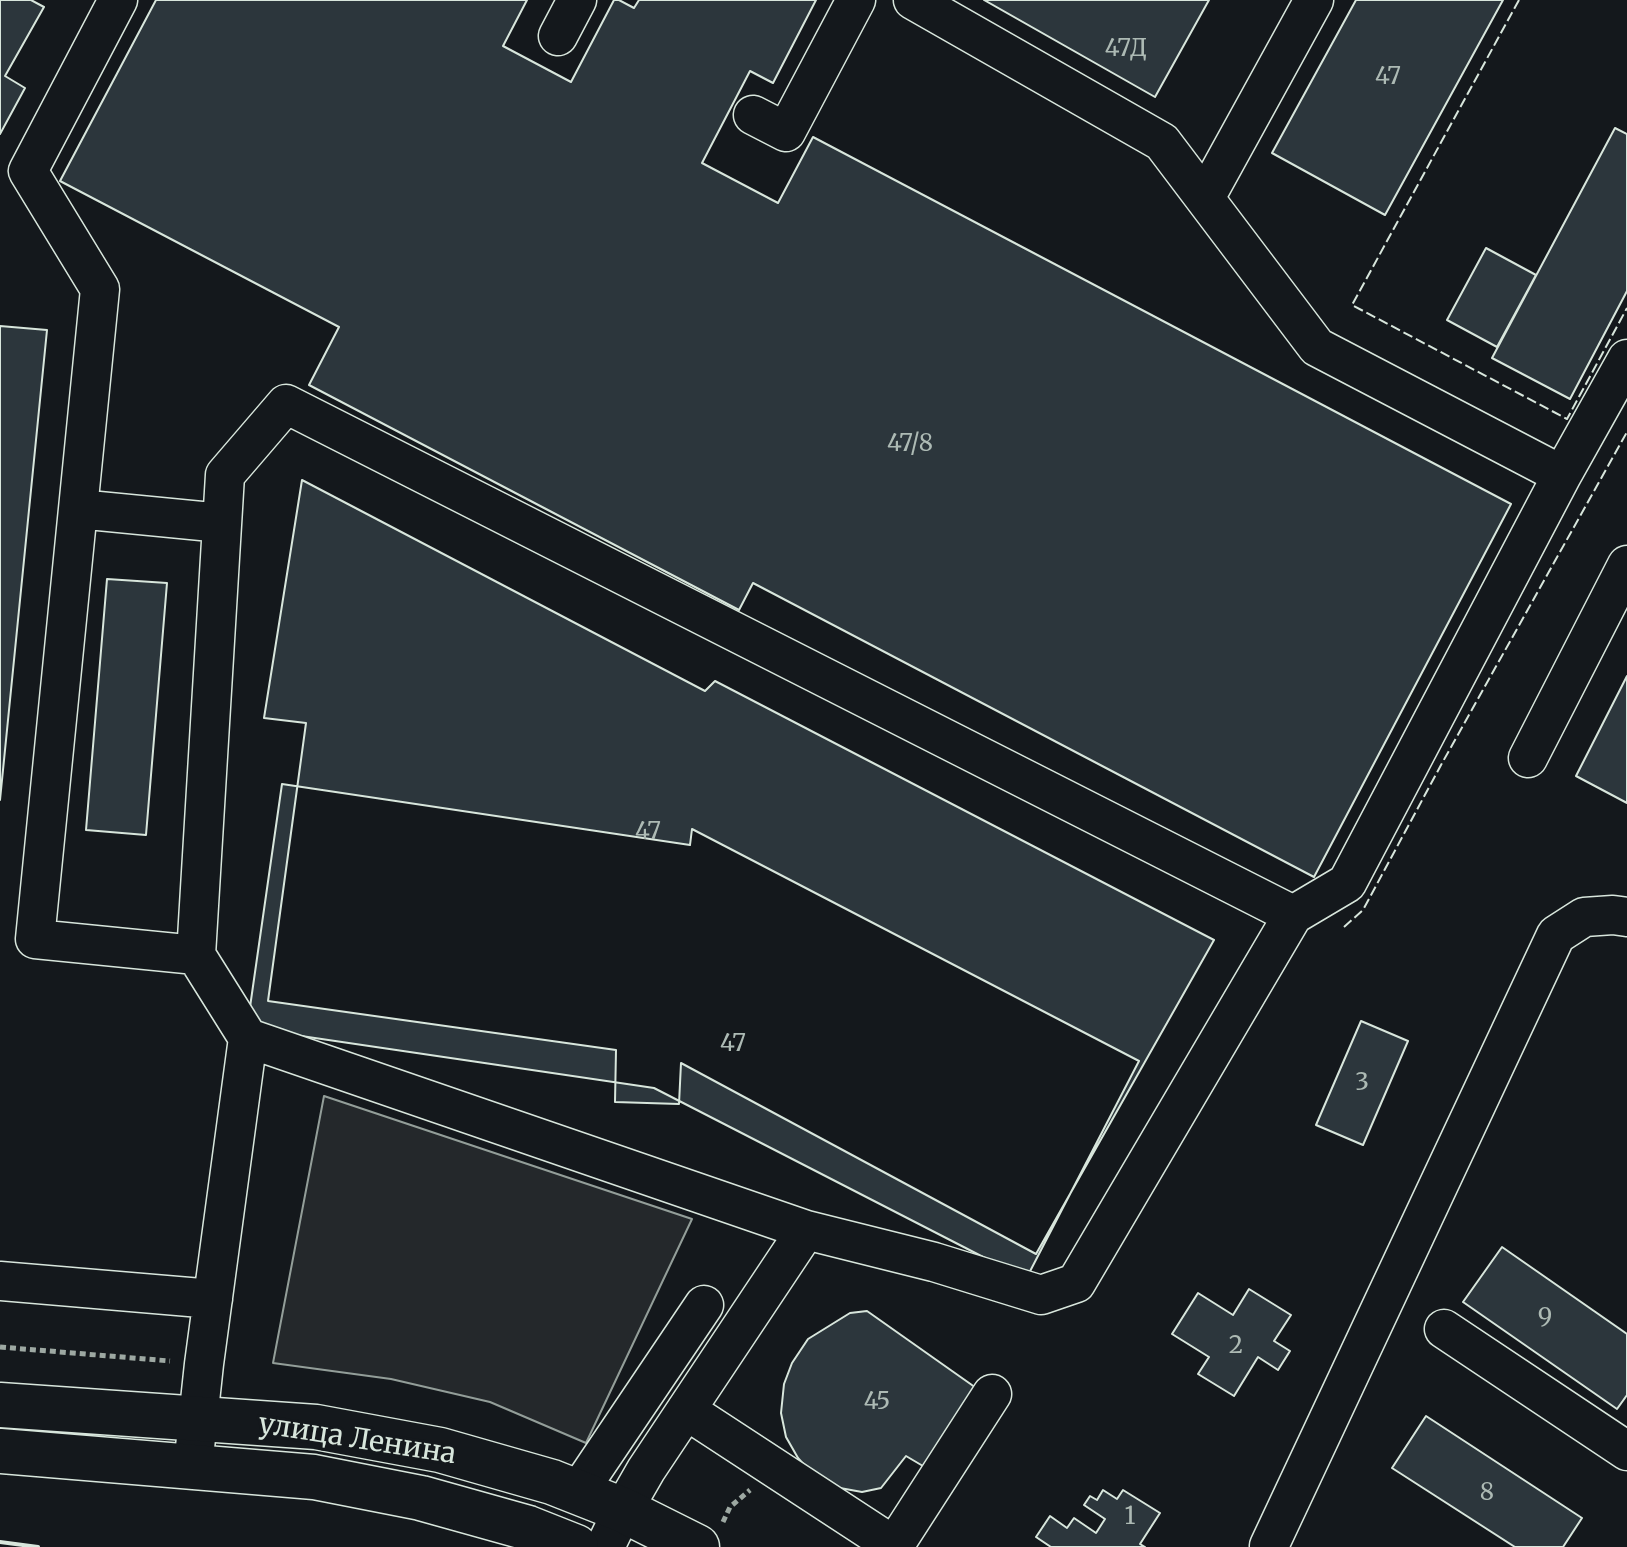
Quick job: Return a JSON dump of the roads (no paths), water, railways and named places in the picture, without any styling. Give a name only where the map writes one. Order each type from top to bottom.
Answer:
[{"type":"main road","name":"улица Ленина","points":[[0,1405],[316,1427],[440,1450],[578,1492],[614,1528],[697,1547]]},
{"type":"main road","name":"улица Ленина","points":[[0,1451],[314,1477],[421,1498],[528,1528],[576,1547]]},
{"type":"lane","points":[[118,0],[28,171],[100,289],[35,939],[196,955]]},
{"type":"lane","points":[[558,36],[577,0]]},
{"type":"lane","points":[[753,115],[786,132],[856,0]]},
{"type":"lane","points":[[913,0],[1162,142],[1317,347],[1562,475]]},
{"type":"lane","points":[[1205,198],[1314,0]]},
{"type":"lane","points":[[1293,915],[286,404],[225,475],[196,955],[248,1038],[806,1230],[934,1262],[1041,1295],[1076,1283],[1293,915],[1347,883],[1562,475],[1627,359]]},
{"type":"lane","points":[[78,509],[222,523]]},
{"type":"lane","points":[[1528,758],[1627,565]]},
{"type":"lane","points":[[1269,1546],[1556,935],[1584,917],[1627,917]]},
{"type":"lane","points":[[193,1466],[248,1038]]},
{"type":"lane","points":[[614,1528],[646,1470],[806,1230]]},
{"type":"lane","points":[[0,1281],[213,1299]]},
{"type":"lane","points":[[578,1492],[704,1305]]},
{"type":"lane","points":[[1444,1329],[1627,1451]]},
{"type":"lane","points":[[686,1410],[894,1546],[992,1394]]}]
